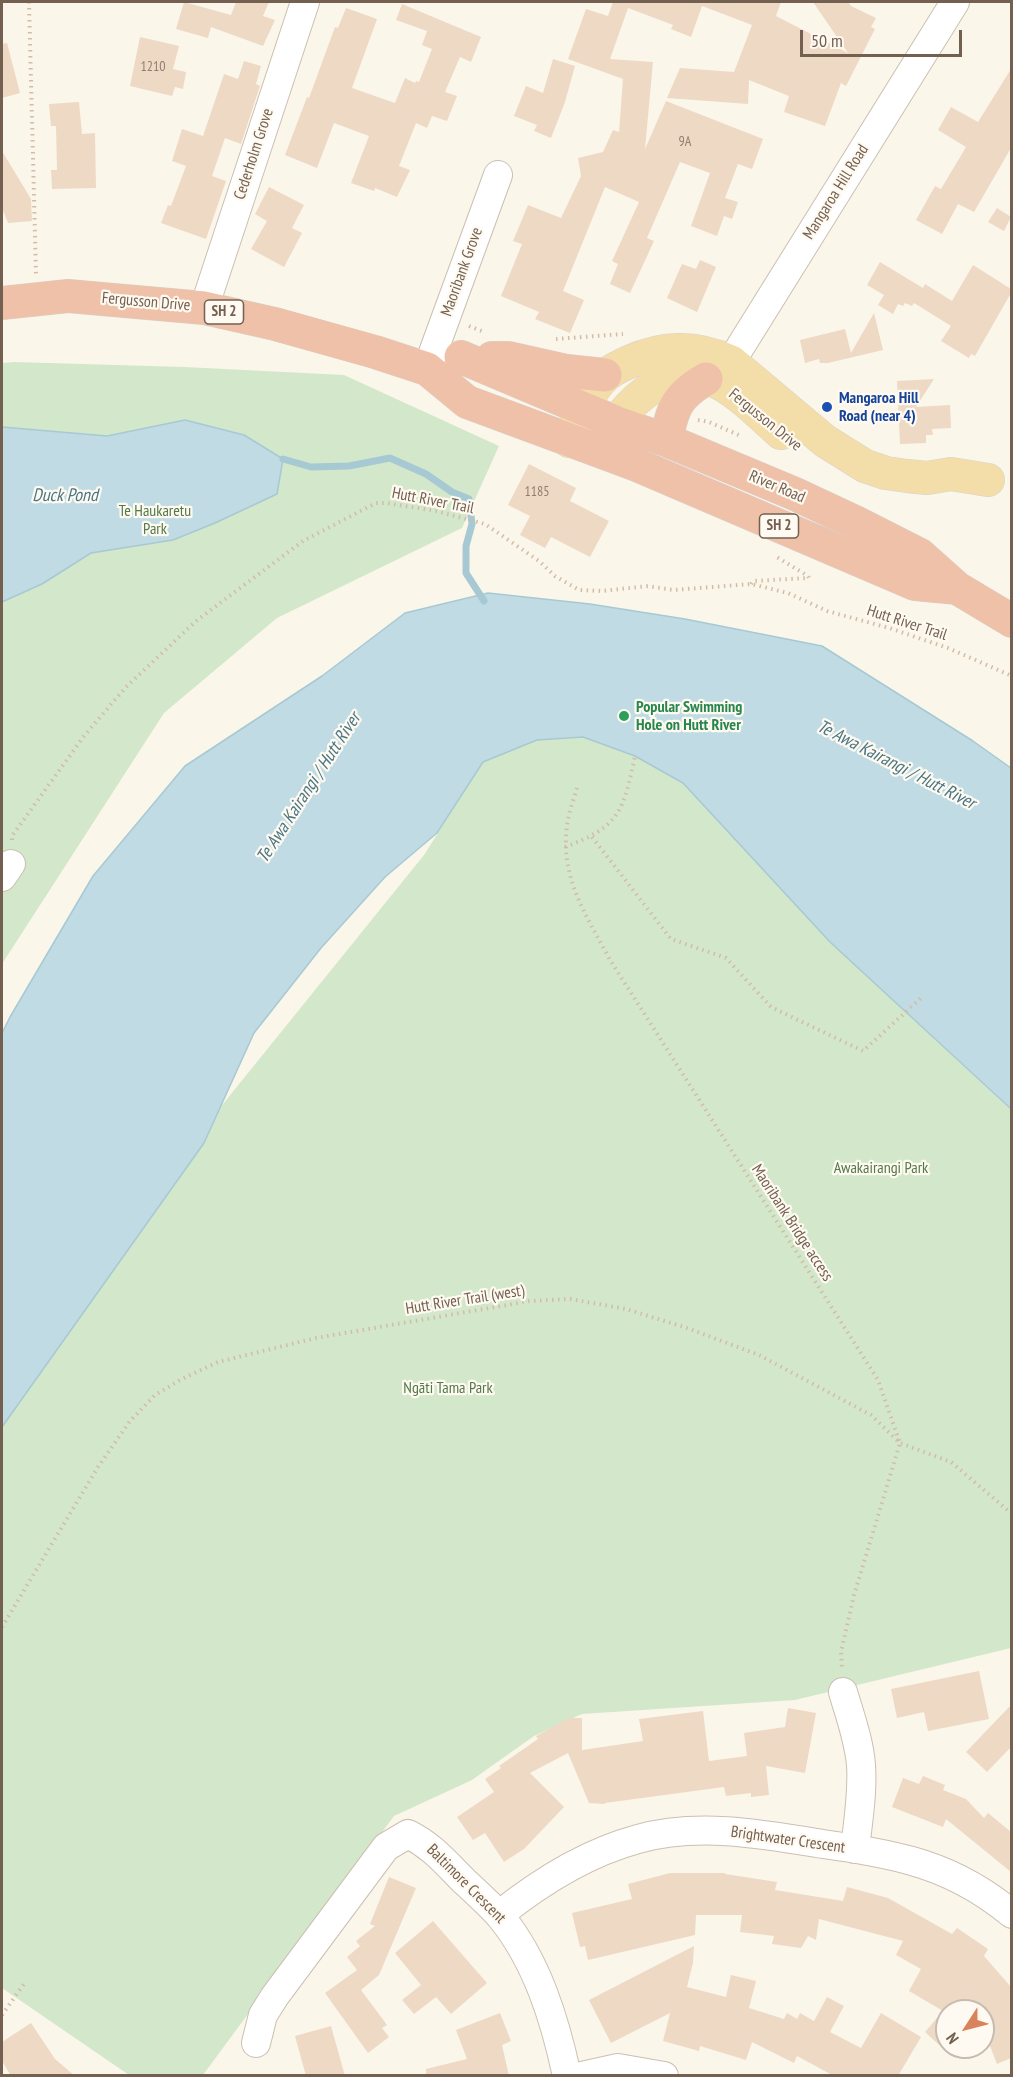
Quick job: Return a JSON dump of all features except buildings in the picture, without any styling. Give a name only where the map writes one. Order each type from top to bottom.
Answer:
[{"type":"highway","name":"Fergusson Drive","points":[[2,303],[68,296],[204,308],[275,324],[375,351],[427,369],[467,402],[605,453]]},
{"type":"highway","points":[[427,369],[461,357],[509,358],[567,371],[605,375]]},
{"type":"highway","name":"SH 2","points":[[461,357],[584,408]]},
{"type":"highway","points":[[666,440],[672,415],[679,399],[690,388],[718,374]]},
{"type":"highway","name":"River Road","points":[[584,408],[795,494],[857,523],[920,555],[957,588],[1011,621]]},
{"type":"highway","name":"River Road","points":[[605,453],[915,584],[957,588]]},
{"type":"main road","name":"Fergusson Drive","points":[[568,441],[592,392],[605,375],[645,355],[683,348],[707,352],[718,374],[732,391],[811,458],[852,484],[871,492],[913,499],[933,498],[956,495],[1000,478]]},
{"type":"main road","points":[[605,453],[617,423],[629,407],[668,379],[685,375],[718,374]]},
{"type":"street","name":"Cederholm Grove","points":[[204,308],[305,2]]},
{"type":"street","name":"Mangaroa Hill Road","points":[[718,374],[942,6]]},
{"type":"street","name":"Maoribank Grove","points":[[427,369],[498,175]]},
{"type":"street","points":[[843,1692],[861,1764],[860,1805],[855,1849]]},
{"type":"street","name":"Brightwater Crescent","points":[[499,1915],[544,1882],[581,1860],[639,1838],[679,1832],[718,1831],[761,1834],[912,1861],[953,1876],[991,1897],[1011,1914]]},
{"type":"street","name":"Baltimore Crescent","points":[[256,2043],[263,2015],[275,1996],[386,1847],[408,1834],[427,1844],[499,1915],[525,1956],[550,2009],[567,2076]]},
{"type":"street","points":[[582,2076],[618,2068],[664,2076]]},
{"type":"path","points":[[29,2],[37,299]]},
{"type":"path","points":[[445,318],[494,335]]},
{"type":"path","points":[[547,340],[626,333]]},
{"type":"path","name":"Hutt River Trail","points":[[6,871],[12,836],[84,736],[126,687],[196,621],[303,541],[376,502],[455,515],[485,524],[539,561],[555,576],[579,590],[602,591],[648,586],[673,590],[751,584],[788,593],[816,606],[948,648],[1011,676]]},
{"type":"path","points":[[751,584],[753,581],[809,578],[770,553]]},
{"type":"path","points":[[565,847],[592,837],[608,826],[621,809],[635,756]]},
{"type":"path","name":"Maoribank Bridge access","points":[[577,788],[568,819],[565,847],[567,869],[575,892],[610,960],[878,1380],[900,1443]]},
{"type":"path","points":[[592,837],[671,939],[726,958],[771,1007],[863,1051],[921,998]]},
{"type":"path","name":"Hutt River Trail (west)","points":[[2,1627],[98,1467],[130,1421],[155,1395],[218,1362],[316,1338],[530,1301],[570,1299],[626,1309],[687,1328],[759,1355],[871,1415],[900,1443],[951,1462],[1011,1514]]},
{"type":"path","points":[[843,1692],[842,1652],[854,1595],[900,1443]]},
{"type":"path","points":[[2,2015],[26,1981]]},
{"type":"green space","name":"Te Haukaretu Park","points":[[2,363],[344,375],[499,446],[462,528],[277,618],[164,713],[2,964]]},
{"type":"green space","name":"Ngāti Tama Park","points":[[583,737],[635,756],[683,783],[901,1008],[1011,1110],[1011,1648],[795,1700],[582,1714],[534,1736],[472,1780],[394,1816],[203,2075],[129,2075],[2,1988],[2,1402],[80,1281],[424,855],[483,762],[537,740]]},
{"type":"water","name":"Duck Pond","points":[[185,420],[244,435],[283,459],[277,494],[173,540],[91,553],[42,584],[2,602],[2,427],[107,436]]},
{"type":"water","name":"Te Awa Kairangi / Hutt River","points":[[488,593],[590,604],[685,619],[822,646],[973,741],[1011,768],[1011,1109],[830,942],[683,783],[635,756],[583,737],[537,740],[483,762],[437,833],[385,877],[321,948],[254,1033],[204,1143],[2,1427],[2,1033],[10,1017],[93,876],[185,766],[322,676],[405,613]]},
{"type":"waterway","points":[[283,459],[311,467],[349,466],[390,458],[426,474],[452,492],[469,499],[472,524],[466,546],[466,573],[484,601]]},
{"type":"place","name":"Mangaroa Hill Road (near 4)","points":[[827,407]]},
{"type":"place","name":"Popular Swimming Hole on Hutt River","points":[[624,716]]},
{"type":"park label","name":"Awakairangi Park","points":[[881,1168]]}]
